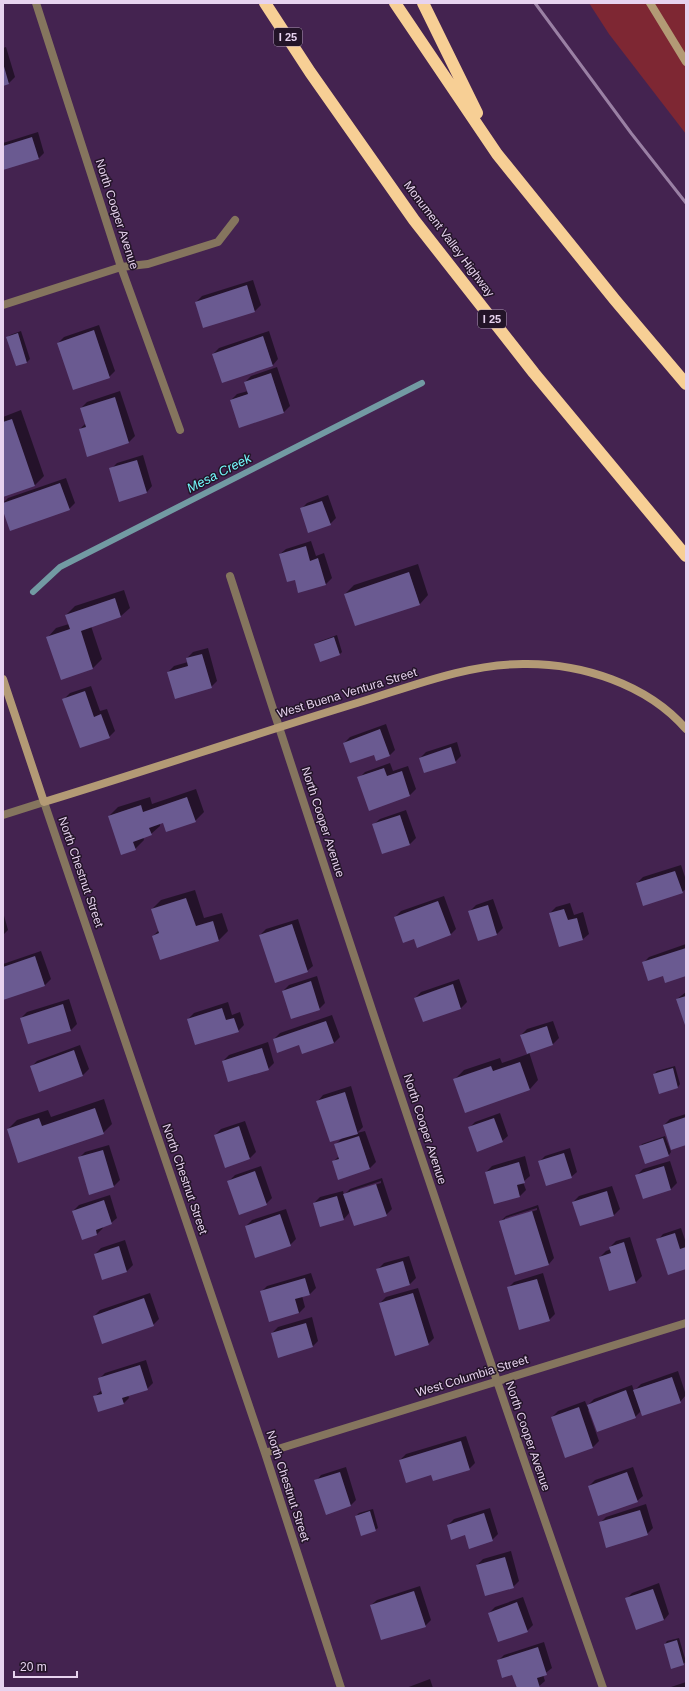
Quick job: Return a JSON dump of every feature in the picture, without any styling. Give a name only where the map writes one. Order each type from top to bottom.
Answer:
[{"type":"highway","points":[[256,3],[310,72]]},
{"type":"highway","name":"Monument Valley Highway","points":[[265,3],[310,72],[419,226],[534,373],[686,556]]},
{"type":"highway","points":[[395,3],[497,154],[615,300],[686,384]]},
{"type":"highway","points":[[423,3],[497,154]]},
{"type":"main road","points":[[650,3],[686,62]]},
{"type":"main road","name":"West Buena Ventura Street","points":[[44,802],[279,726],[447,676],[485,667],[522,664],[560,666],[596,673],[628,687],[658,705],[686,729]]},
{"type":"main road","name":"North Chestnut Street","points":[[3,679],[44,802]]},
{"type":"street","name":"North Cooper Avenue","points":[[36,3],[121,267],[180,430]]},
{"type":"street","points":[[3,305],[121,267],[148,264],[218,242],[235,220]]},
{"type":"street","name":"North Cooper Avenue","points":[[230,576],[496,1381],[603,1688]]},
{"type":"street","points":[[3,815],[44,802]]},
{"type":"street","name":"North Chestnut Street","points":[[44,802],[265,1453],[341,1688]]},
{"type":"street","name":"West Columbia Street","points":[[265,1453],[686,1323]]},
{"type":"shaded area","points":[[589,3],[686,3],[686,134],[609,34]]},
{"type":"building","points":[[3,63],[9,84],[3,86]]},
{"type":"building","points":[[32,137],[39,159],[3,170],[3,146]]},
{"type":"building","points":[[247,285],[255,312],[203,328],[195,302]]},
{"type":"building","points":[[94,330],[110,378],[73,390],[57,343]]},
{"type":"building","points":[[18,333],[27,363],[16,366],[6,337]]},
{"type":"building","points":[[263,336],[273,366],[222,383],[212,354]]},
{"type":"building","points":[[271,373],[284,413],[239,428],[230,400],[248,394],[244,382]]},
{"type":"building","points":[[115,397],[129,443],[87,457],[79,429],[86,427],[80,408]]},
{"type":"building","points":[[12,419],[35,486],[3,497],[3,422]]},
{"type":"building","points":[[137,460],[147,493],[119,502],[109,468]]},
{"type":"building","points":[[60,483],[70,510],[10,531],[3,511],[3,503]]},
{"type":"building","points":[[322,501],[331,525],[308,533],[300,508]]},
{"type":"building","points":[[306,546],[310,561],[318,558],[326,585],[298,593],[295,580],[287,582],[279,554]]},
{"type":"building","points":[[409,572],[420,605],[355,626],[344,594]]},
{"type":"building","points":[[115,598],[121,617],[81,631],[93,669],[61,680],[46,637],[70,629],[65,615]]},
{"type":"building","points":[[334,637],[340,655],[320,662],[314,644]]},
{"type":"building","points":[[202,654],[212,688],[175,699],[167,672],[188,666],[186,658]]},
{"type":"building","points":[[85,691],[94,717],[101,714],[110,738],[80,748],[62,699]]},
{"type":"building","points":[[380,729],[390,756],[376,761],[374,755],[350,763],[343,743]]},
{"type":"building","points":[[451,747],[456,763],[424,773],[419,758]]},
{"type":"building","points":[[384,768],[387,776],[402,771],[410,796],[369,811],[357,777]]},
{"type":"building","points":[[187,797],[196,822],[166,832],[163,823],[149,828],[152,835],[133,842],[136,850],[121,855],[108,816],[141,805],[143,812]]},
{"type":"building","points":[[400,815],[410,845],[382,854],[372,824]]},
{"type":"building","points":[[675,871],[683,893],[643,906],[636,883]]},
{"type":"building","points":[[186,898],[196,926],[213,921],[219,941],[160,960],[152,936],[159,933],[151,909]]},
{"type":"building","points":[[438,901],[451,935],[417,948],[414,939],[403,943],[394,917]]},
{"type":"building","points":[[488,905],[497,935],[478,941],[468,911]]},
{"type":"building","points":[[564,909],[568,920],[577,918],[583,940],[559,947],[549,913]]},
{"type":"building","points":[[292,924],[308,972],[275,983],[259,935]]},
{"type":"building","points":[[686,948],[686,976],[665,983],[663,976],[648,981],[642,962]]},
{"type":"building","points":[[35,956],[45,986],[3,1000],[3,967]]},
{"type":"building","points":[[311,981],[320,1010],[291,1019],[282,991]]},
{"type":"building","points":[[453,984],[461,1009],[423,1022],[414,998]]},
{"type":"building","points":[[686,996],[686,1028],[676,999]]},
{"type":"building","points":[[63,1004],[71,1031],[28,1044],[20,1018]]},
{"type":"building","points":[[222,1008],[226,1020],[234,1018],[239,1032],[195,1045],[187,1019]]},
{"type":"building","points":[[326,1021],[334,1043],[302,1054],[299,1045],[277,1053],[273,1039]]},
{"type":"building","points":[[547,1026],[553,1045],[527,1054],[520,1035]]},
{"type":"building","points":[[262,1048],[269,1070],[228,1082],[222,1061]]},
{"type":"building","points":[[74,1050],[83,1076],[39,1092],[30,1066]]},
{"type":"building","points":[[520,1062],[530,1090],[465,1113],[453,1079],[491,1066],[493,1071]]},
{"type":"building","points":[[673,1068],[678,1088],[659,1094],[653,1074]]},
{"type":"building","points":[[345,1092],[358,1134],[330,1142],[316,1101]]},
{"type":"building","points":[[95,1108],[104,1134],[18,1163],[7,1129],[39,1118],[42,1126]]},
{"type":"building","points":[[686,1117],[686,1145],[671,1150],[663,1125]]},
{"type":"building","points":[[494,1118],[503,1142],[477,1152],[468,1127]]},
{"type":"building","points":[[239,1126],[250,1159],[225,1168],[214,1135]]},
{"type":"building","points":[[359,1136],[370,1169],[338,1180],[332,1161],[339,1159],[334,1144]]},
{"type":"building","points":[[663,1138],[669,1156],[645,1164],[639,1146]]},
{"type":"building","points":[[103,1150],[114,1187],[89,1195],[78,1157]]},
{"type":"building","points":[[564,1153],[572,1178],[546,1186],[538,1161]]},
{"type":"building","points":[[519,1162],[525,1183],[517,1185],[520,1197],[494,1204],[485,1172]]},
{"type":"building","points":[[664,1166],[671,1190],[643,1199],[635,1175]]},
{"type":"building","points":[[255,1171],[267,1205],[239,1215],[227,1181]]},
{"type":"building","points":[[376,1184],[387,1216],[354,1226],[343,1194]]},
{"type":"building","points":[[607,1191],[614,1216],[580,1226],[572,1202]]},
{"type":"building","points":[[337,1196],[344,1220],[320,1227],[313,1203]]},
{"type":"building","points":[[104,1200],[112,1224],[96,1230],[97,1235],[82,1240],[72,1211]]},
{"type":"building","points":[[532,1211],[549,1265],[515,1275],[499,1221]]},
{"type":"building","points":[[280,1214],[291,1246],[255,1258],[245,1226]]},
{"type":"building","points":[[675,1233],[680,1249],[686,1247],[686,1269],[668,1275],[656,1239]]},
{"type":"building","points":[[624,1242],[636,1283],[609,1291],[599,1257],[611,1253],[609,1247]]},
{"type":"building","points":[[119,1246],[127,1272],[102,1280],[94,1254]]},
{"type":"building","points":[[403,1261],[410,1285],[384,1293],[376,1269]]},
{"type":"building","points":[[305,1278],[310,1295],[295,1299],[299,1313],[269,1322],[260,1291]]},
{"type":"building","points":[[537,1279],[550,1321],[519,1330],[507,1287]]},
{"type":"building","points":[[413,1293],[429,1345],[395,1356],[379,1303]]},
{"type":"building","points":[[144,1298],[154,1326],[102,1344],[93,1316]]},
{"type":"building","points":[[306,1323],[313,1347],[278,1358],[271,1333]]},
{"type":"building","points":[[140,1365],[148,1390],[122,1398],[124,1404],[98,1412],[93,1396],[102,1394],[98,1378]]},
{"type":"building","points":[[672,1377],[681,1403],[642,1416],[633,1390]]},
{"type":"building","points":[[626,1390],[636,1418],[597,1432],[587,1405]]},
{"type":"building","points":[[579,1407],[593,1448],[565,1458],[551,1417]]},
{"type":"building","points":[[461,1441],[470,1470],[433,1481],[431,1475],[406,1483],[399,1460]]},
{"type":"building","points":[[340,1472],[351,1506],[326,1515],[314,1480]]},
{"type":"building","points":[[627,1472],[638,1502],[598,1516],[588,1486]]},
{"type":"building","points":[[640,1510],[648,1535],[606,1548],[599,1522]]},
{"type":"building","points":[[370,1511],[376,1531],[361,1536],[355,1516]]},
{"type":"building","points":[[484,1513],[493,1541],[469,1549],[465,1535],[451,1540],[447,1525]]},
{"type":"building","points":[[505,1557],[514,1588],[485,1596],[476,1565]]},
{"type":"building","points":[[653,1589],[664,1620],[636,1630],[625,1598]]},
{"type":"building","points":[[414,1591],[426,1627],[381,1640],[370,1605]]},
{"type":"building","points":[[517,1602],[528,1632],[498,1642],[488,1613]]},
{"type":"building","points":[[677,1640],[684,1665],[671,1669],[664,1644]]},
{"type":"building","points":[[538,1647],[547,1675],[537,1678],[540,1688],[517,1688],[512,1675],[502,1678],[497,1660]]},
{"type":"waterway","name":"Mesa Creek","points":[[33,592],[60,567],[422,383]]},
{"type":"railway","points":[[535,3],[631,133],[686,203]]}]
